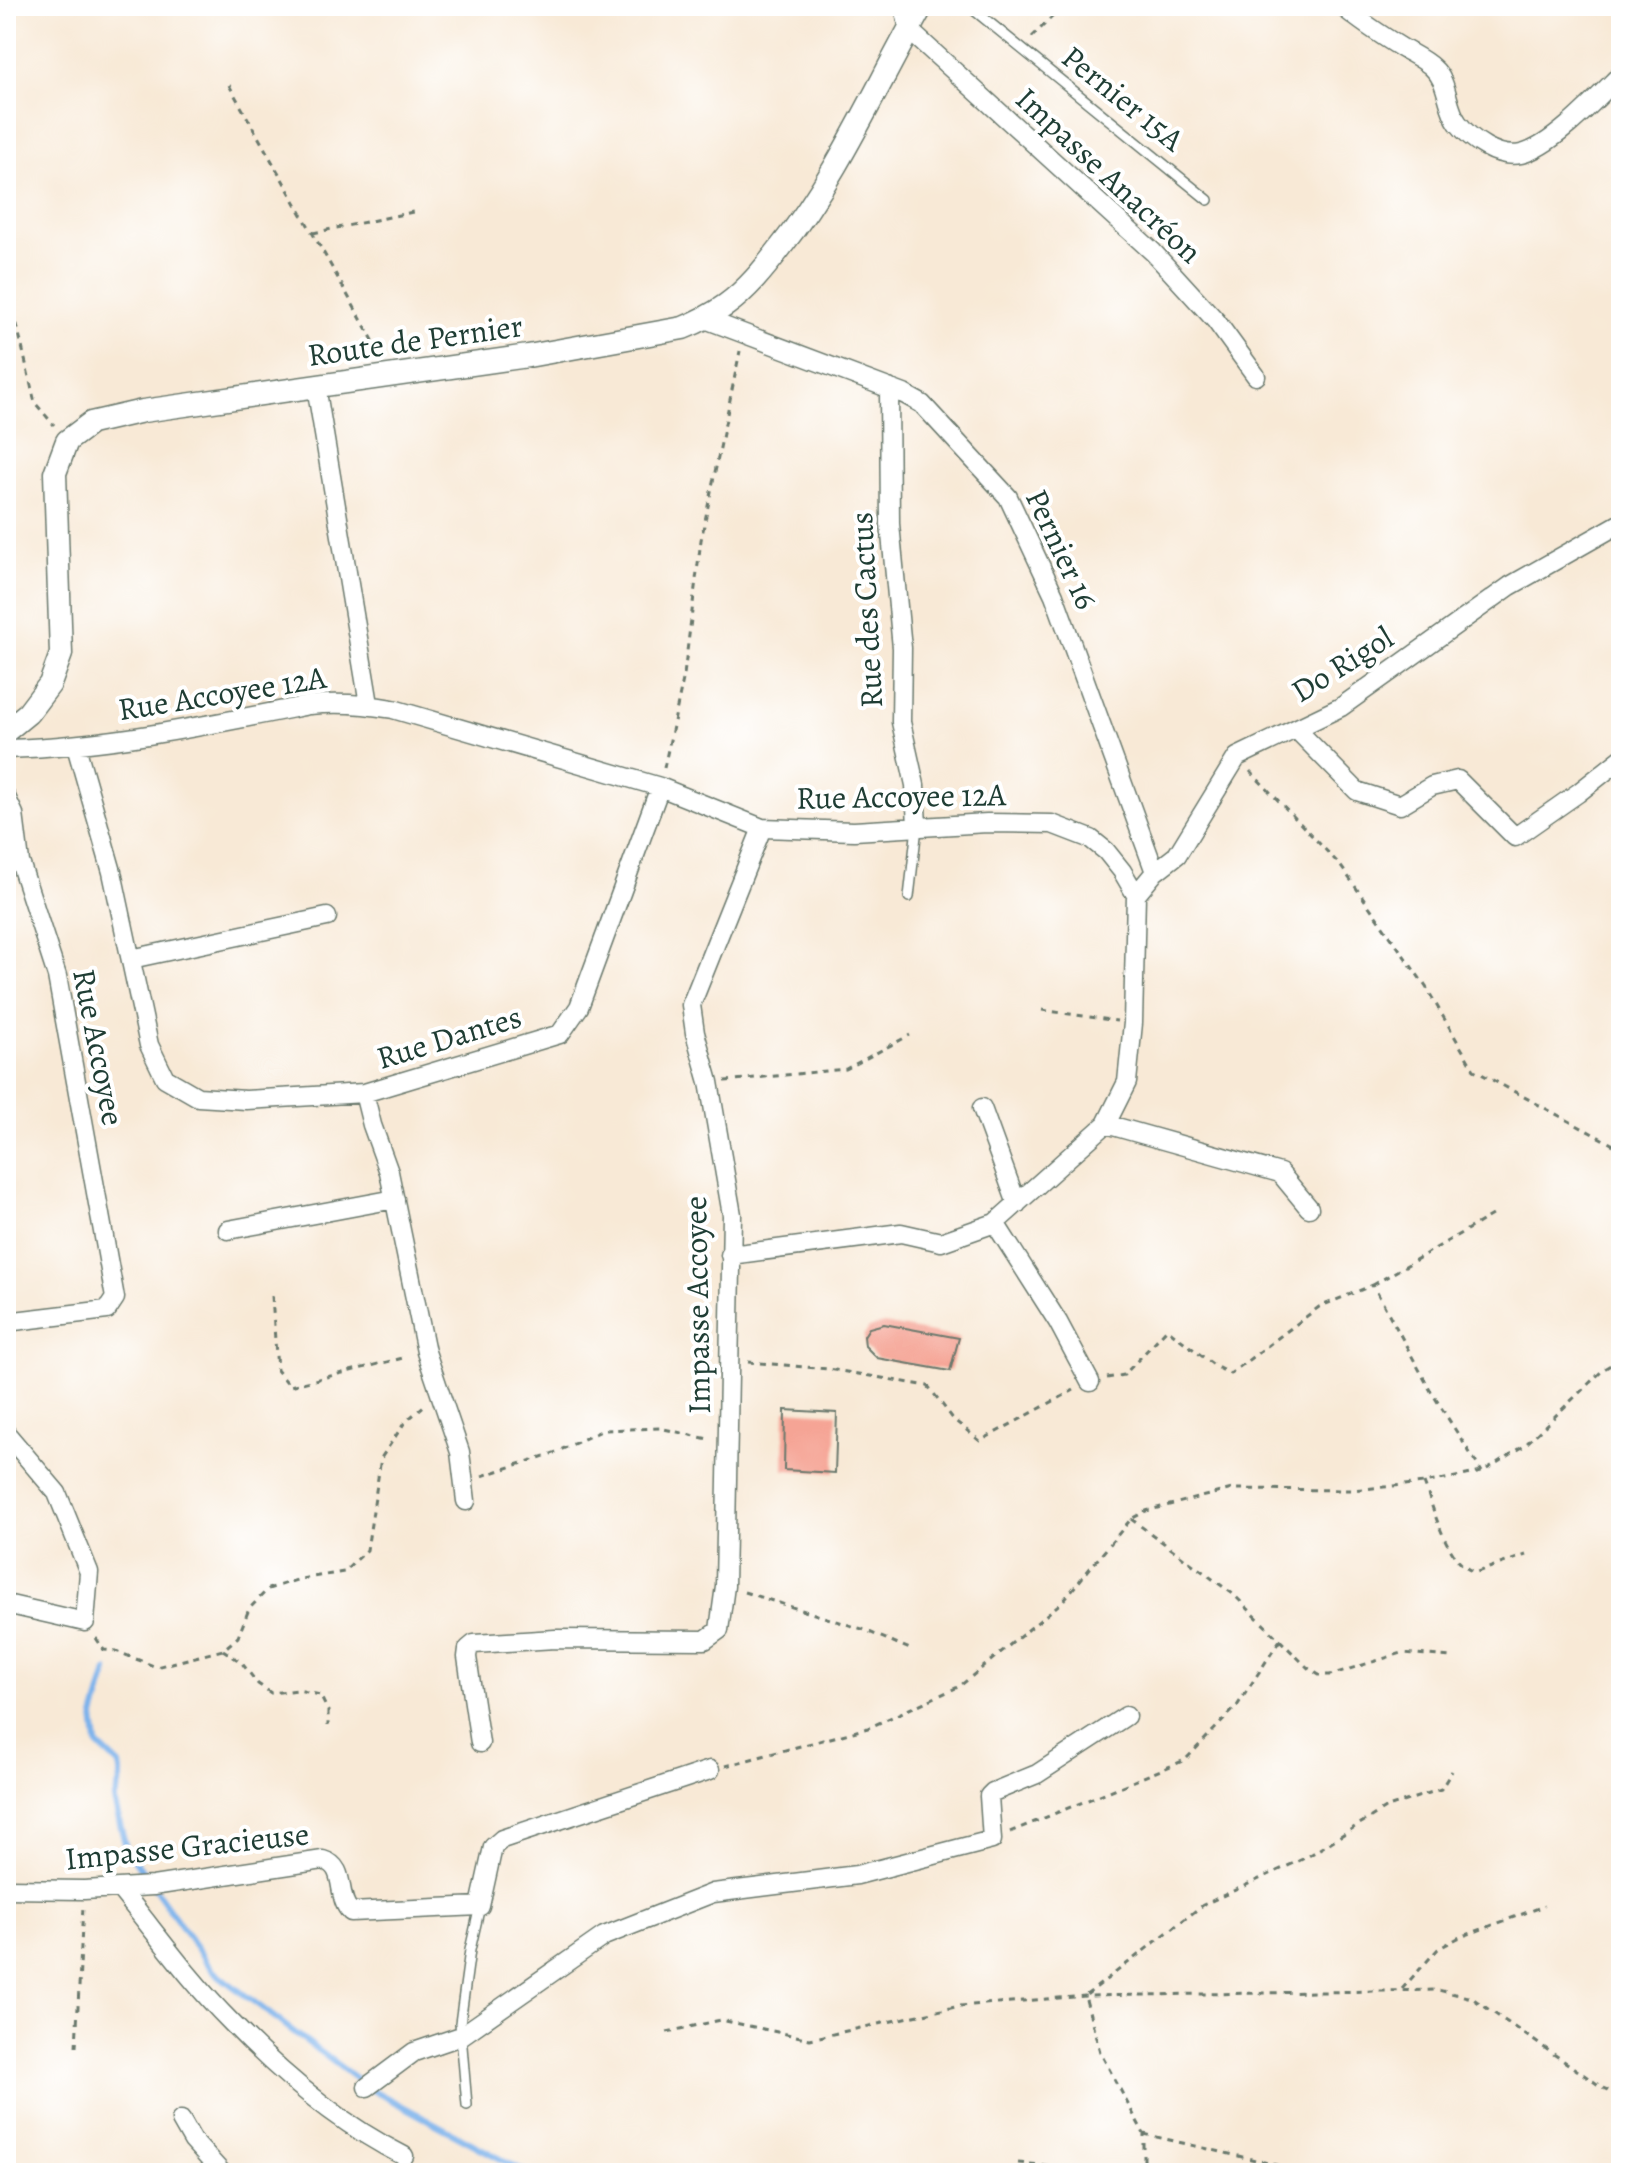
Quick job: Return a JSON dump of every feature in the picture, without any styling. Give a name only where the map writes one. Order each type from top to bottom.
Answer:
[{"type":"street","points":[[904,6],[909,30]]},
{"type":"street","name":"Route de Pernier","points":[[67,441],[91,423],[130,414],[528,356],[683,328],[705,319],[757,277],[803,219],[865,113],[922,6]]},
{"type":"street","points":[[1342,6],[1364,24],[1433,68],[1443,79],[1455,119],[1470,138],[1508,155],[1522,154],[1540,146],[1568,125],[1621,74]]},
{"type":"street","name":"Impasse Anacréon","points":[[909,30],[1153,252],[1216,321],[1256,376]]},
{"type":"street","name":"Pernier 16","points":[[705,319],[889,388],[922,404],[1008,497],[1054,595],[1155,872]]},
{"type":"street","points":[[316,386],[369,704]]},
{"type":"street","name":"Rue des Cactus","points":[[889,388],[890,524],[902,648],[901,722],[915,785],[917,827]]},
{"type":"street","points":[[6,731],[28,713],[50,684],[61,654],[55,473],[67,441]]},
{"type":"street","name":"Do Rigol","points":[[1237,757],[1341,707],[1510,586],[1621,523]]},
{"type":"street","name":"Rue Accoyee 12A","points":[[6,749],[114,742],[309,705],[336,702],[369,704],[660,787],[762,828],[854,831],[987,823],[1052,824],[1091,839],[1106,851],[1136,895]]},
{"type":"street","points":[[1296,729],[1357,791],[1400,805],[1432,786],[1458,780],[1515,837],[1621,759]]},
{"type":"street","points":[[76,746],[112,872],[149,1045],[165,1078],[198,1097],[246,1100],[364,1093]]},
{"type":"street","points":[[730,1255],[901,1233],[941,1242],[995,1223],[1106,1124],[1127,1082],[1133,1023],[1136,895],[1155,872],[1177,855],[1237,757]]},
{"type":"street","name":"Rue Dantes","points":[[466,1501],[460,1452],[426,1352],[395,1199],[364,1093],[560,1034],[579,1007],[660,787]]},
{"type":"street","name":"Rue Accoyee","points":[[6,797],[14,814],[20,862],[57,976],[115,1298],[107,1310],[6,1322]]},
{"type":"street","name":"Impasse Accoyee","points":[[480,1743],[468,1649],[474,1644],[555,1639],[705,1640],[719,1630],[725,1586],[732,1215],[709,1082],[695,1033],[691,1005],[762,828]]},
{"type":"street","points":[[131,959],[327,917]]},
{"type":"street","points":[[982,1108],[1017,1204]]},
{"type":"street","points":[[1106,1124],[1280,1173],[1309,1208]]},
{"type":"street","points":[[228,1230],[395,1199]]},
{"type":"street","points":[[995,1223],[1058,1322],[1090,1382]]},
{"type":"street","points":[[6,1433],[57,1493],[89,1572],[85,1622],[6,1604]]},
{"type":"street","points":[[367,2087],[414,2052],[461,2036],[604,1936],[713,1893],[857,1875],[992,1840],[989,1796],[993,1792],[1037,1774],[1126,1716]]},
{"type":"street","points":[[480,1906],[493,1847],[502,1839],[710,1770]]},
{"type":"street","name":"Impasse Gracieuse","points":[[6,1889],[120,1889],[323,1860],[333,1863],[337,1869],[346,1906],[351,1912],[480,1906]]},
{"type":"street","points":[[120,1889],[229,2020],[273,2062],[344,2119],[375,2141],[404,2156]]},
{"type":"street","points":[[181,2120],[193,2141],[222,2173]]},
{"type":"lane","name":"Pernier 15A","points":[[969,6],[1208,200]]},
{"type":"lane","points":[[909,897],[917,827]]},
{"type":"lane","points":[[467,2105],[460,2023],[480,1906]]},
{"type":"path","points":[[1020,48],[1063,6]]},
{"type":"path","points":[[229,85],[393,375]]},
{"type":"path","points":[[313,233],[418,211]]},
{"type":"path","points":[[6,277],[35,403],[67,441]]},
{"type":"path","points":[[660,787],[684,675],[701,540],[744,332]]},
{"type":"path","points":[[1237,757],[1340,865],[1426,987],[1474,1070],[1621,1149]]},
{"type":"path","points":[[1042,1010],[1133,1023]]},
{"type":"path","points":[[709,1082],[846,1069],[910,1035]]},
{"type":"path","points":[[728,1360],[829,1369],[928,1386],[954,1420],[980,1441],[1090,1382],[1124,1375],[1167,1329],[1230,1374],[1319,1307],[1373,1285],[1497,1212]]},
{"type":"path","points":[[1373,1285],[1432,1393],[1482,1472]]},
{"type":"path","points":[[272,1296],[277,1370],[290,1386],[426,1352]]},
{"type":"path","points":[[710,1770],[868,1728],[960,1686],[1062,1602],[1131,1519],[1146,1511],[1232,1489],[1353,1490],[1424,1483],[1482,1472],[1524,1446],[1604,1369],[1621,1359]]},
{"type":"path","points":[[85,1622],[104,1650],[116,1651],[156,1667],[223,1650],[238,1637],[249,1609],[268,1589],[300,1579],[344,1572],[367,1550],[381,1458],[405,1422],[440,1391]]},
{"type":"path","points":[[463,1478],[477,1478],[554,1453],[603,1430],[660,1428],[728,1441]]},
{"type":"path","points":[[1424,1483],[1446,1543],[1463,1567],[1477,1572],[1526,1555]]},
{"type":"path","points":[[1131,1519],[1233,1594],[1308,1668],[1319,1675],[1330,1675],[1402,1653],[1452,1657]]},
{"type":"path","points":[[725,1586],[862,1629],[910,1649]]},
{"type":"path","points":[[992,1840],[1185,1760],[1237,1706],[1280,1640]]},
{"type":"path","points":[[223,1650],[241,1662],[258,1684],[271,1693],[298,1690],[320,1695],[328,1711],[328,1726]]},
{"type":"path","points":[[1085,1996],[1203,1905],[1307,1857],[1385,1808],[1441,1789],[1452,1771]]},
{"type":"path","points":[[76,2047],[84,1890]]},
{"type":"path","points":[[1400,1991],[1438,1949],[1458,1938],[1544,1906]]},
{"type":"path","points":[[667,2032],[721,2020],[810,2039],[960,2006],[1085,1996],[1231,1991],[1438,1990],[1472,1998],[1603,2088],[1621,2096]]},
{"type":"path","points":[[1085,1996],[1100,2052],[1144,2134],[1144,2173]]},
{"type":"path","points":[[1144,2134],[1311,2173]]},
{"type":"path","points":[[1018,2163],[1133,2173]]},
{"type":"building","points":[[884,1324],[959,1338],[950,1371],[877,1358],[865,1346],[864,1336],[869,1328]]},
{"type":"building","points":[[785,1410],[837,1413],[835,1473],[784,1470]]},
{"type":"waterway","points":[[107,1671],[94,1717],[97,1744],[119,1765],[121,1779],[114,1800],[126,1848],[213,1971],[367,2087],[527,2173]]}]
